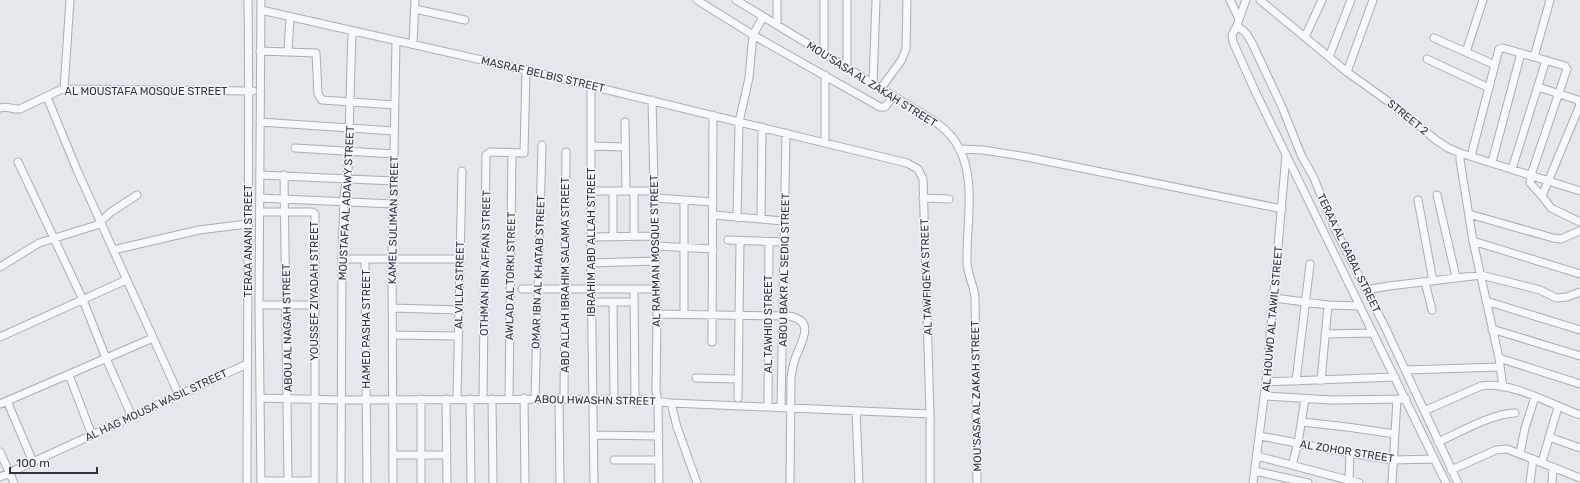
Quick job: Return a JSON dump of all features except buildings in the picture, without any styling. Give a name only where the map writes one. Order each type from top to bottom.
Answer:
[{"type":"street","points":[[64,89],[70,0]]},
{"type":"street","name":"TERAA ANANI STREET","points":[[247,483],[247,224],[250,91],[248,0]]},
{"type":"street","name":"TERAA ANANI STREET","points":[[261,0],[259,91],[261,482]]},
{"type":"street","points":[[413,44],[415,0]]},
{"type":"street","points":[[696,0],[752,35],[880,107],[885,107],[892,95]]},
{"type":"street","name":"MOU'SASA AL ZAKAH STREET","points":[[736,0],[824,54],[847,66],[943,127],[952,137],[959,149],[968,176],[969,227],[967,268],[974,291],[977,483]]},
{"type":"street","points":[[777,0],[777,25]]},
{"type":"street","points":[[824,0],[824,54]]},
{"type":"street","points":[[847,0],[847,66]]},
{"type":"street","points":[[873,83],[876,0]]},
{"type":"street","points":[[881,88],[901,60],[906,48],[907,0]]},
{"type":"street","name":"TERAA AL GABAL STREET","points":[[1230,0],[1238,22],[1252,43],[1282,107],[1299,151],[1313,176],[1335,229],[1368,291],[1402,376],[1406,399],[1446,483]]},
{"type":"street","points":[[1238,22],[1246,0]]},
{"type":"street","name":"STREET 2","points":[[1260,0],[1347,72],[1396,107],[1448,148],[1580,191]]},
{"type":"street","points":[[1305,37],[1322,0]]},
{"type":"street","points":[[1329,57],[1351,0]]},
{"type":"street","points":[[1347,72],[1373,0]]},
{"type":"street","points":[[1466,52],[1484,0]]},
{"type":"street","points":[[1534,57],[1550,0]]},
{"type":"street","points":[[415,9],[465,20]]},
{"type":"street","name":"MASRAF BELBIS STREET","points":[[261,10],[526,70],[825,143]]},
{"type":"street","points":[[288,52],[290,17]]},
{"type":"street","points":[[737,218],[739,122],[749,78],[752,35],[763,17]]},
{"type":"street","name":"TERAA AL GABAL STREET","points":[[1238,22],[1232,35],[1233,42],[1286,155],[1374,334],[1424,411],[1458,483]]},
{"type":"street","name":"MOUSTAFA AL ADAWY STREET","points":[[341,483],[342,259],[344,201],[349,152],[352,31]]},
{"type":"street","points":[[1434,38],[1495,65]]},
{"type":"street","name":"KAMEL SULIMAN STREET","points":[[393,483],[392,259],[396,41]]},
{"type":"street","points":[[1471,156],[1498,52],[1501,49],[1521,53],[1564,66],[1567,68],[1531,175],[1530,183],[1542,196],[1550,208],[1580,222]]},
{"type":"street","points":[[260,51],[316,53],[318,96],[324,101],[395,105]]},
{"type":"street","points":[[1492,162],[1521,53]]},
{"type":"street","points":[[1427,59],[1489,88]]},
{"type":"street","points":[[1512,169],[1546,60]]},
{"type":"street","points":[[512,153],[524,152],[526,70]]},
{"type":"street","points":[[825,75],[825,143]]},
{"type":"street","name":"IBRAHIM ABD ALLAH STREET","points":[[591,86],[591,302],[594,483]]},
{"type":"street","points":[[1538,86],[1578,100],[1580,105],[1542,196]]},
{"type":"street","name":"AL MOUSTAFA MOSQUE STREET","points":[[0,108],[5,106],[16,110],[20,109],[64,89],[259,91]]},
{"type":"street","points":[[47,97],[77,170],[179,395]]},
{"type":"street","name":"AL RAHMAN MOSQUE STREET","points":[[652,100],[657,289],[656,391],[658,401],[659,483]]},
{"type":"street","points":[[712,342],[713,115]]},
{"type":"street","points":[[260,122],[394,131]]},
{"type":"street","points":[[625,122],[625,147],[634,236]]},
{"type":"street","points":[[761,219],[762,127]]},
{"type":"street","name":"ABOU BAKR AL SEDIQ STREET","points":[[781,408],[786,133]]},
{"type":"street","name":"AL TAWFIQEYA STREET","points":[[825,143],[913,166],[921,173],[930,414],[930,483]]},
{"type":"street","name":"OMAR IBN AL KHATAB STREET","points":[[535,398],[542,145]]},
{"type":"street","points":[[591,146],[625,147]]},
{"type":"street","points":[[295,148],[394,154]]},
{"type":"street","points":[[959,149],[983,150],[1027,157],[1282,209]]},
{"type":"street","name":"OTHMAN IBN AFFAN STREET","points":[[483,399],[486,155],[490,152],[512,153]]},
{"type":"street","name":"ABD ALLAH IBRAHIM SALAMA STREET","points":[[560,483],[565,289],[566,152]]},
{"type":"street","name":"AWLAD AL TORKI STREET","points":[[509,398],[512,153]]},
{"type":"street","points":[[1460,153],[1473,241],[1504,387]]},
{"type":"street","name":"AL HOUWD AL TAWIL STREET","points":[[1253,483],[1265,396],[1286,155]]},
{"type":"street","points":[[18,162],[83,300],[132,417]]},
{"type":"street","name":"AL VILLA STREET","points":[[457,399],[462,171]]},
{"type":"street","points":[[260,175],[284,175],[394,182]]},
{"type":"street","name":"ABOU AL NAGAH STREET","points":[[284,175],[288,481]]},
{"type":"street","points":[[591,191],[654,191]]},
{"type":"street","points":[[613,191],[613,237]]},
{"type":"street","points":[[0,267],[33,246],[85,230],[101,223],[111,212],[137,195]]},
{"type":"street","points":[[1437,195],[1456,277]]},
{"type":"street","points":[[260,198],[394,204]]},
{"type":"street","points":[[654,198],[713,202]]},
{"type":"street","points":[[923,198],[949,199]]},
{"type":"street","points":[[684,200],[684,314]]},
{"type":"street","points":[[1418,200],[1433,281]]},
{"type":"street","name":"YOUSSEF ZIYADAH STREET","points":[[260,212],[312,212],[315,214],[315,482]]},
{"type":"street","points":[[1469,214],[1561,239],[1579,232],[1572,219]]},
{"type":"street","points":[[713,215],[784,221]]},
{"type":"street","points":[[113,250],[199,230],[247,224]]},
{"type":"street","points":[[591,237],[656,236]]},
{"type":"street","points":[[728,240],[784,242]]},
{"type":"street","points":[[738,398],[740,241]]},
{"type":"street","points":[[1473,241],[1580,274]]},
{"type":"street","name":"AL TAWHID STREET","points":[[768,407],[769,242]]},
{"type":"street","points":[[656,246],[713,249]]},
{"type":"street","points":[[342,259],[460,259]]},
{"type":"street","name":"HAMED PASHA STREET","points":[[365,259],[367,483]]},
{"type":"street","points":[[591,263],[656,262]]},
{"type":"street","points":[[1296,381],[1310,264]]},
{"type":"street","points":[[1368,291],[1370,289],[1481,275],[1540,290],[1556,298],[1567,297],[1580,292]]},
{"type":"street","points":[[0,337],[126,280]]},
{"type":"street","points":[[1425,282],[1432,310]]},
{"type":"street","points":[[522,289],[657,289]]},
{"type":"street","points":[[634,289],[635,399]]},
{"type":"street","points":[[1274,298],[1328,305],[1360,306]]},
{"type":"street","points":[[1486,301],[1580,330]]},
{"type":"street","points":[[591,302],[634,302]]},
{"type":"street","points":[[613,302],[614,398]]},
{"type":"street","points":[[259,305],[314,305]]},
{"type":"street","points":[[1321,381],[1328,305]]},
{"type":"street","points":[[392,308],[459,310]]},
{"type":"street","points":[[657,314],[783,316],[794,317],[800,320],[804,325],[806,331],[792,370],[790,408],[790,483]]},
{"type":"street","points":[[1492,329],[1580,356]]},
{"type":"street","points":[[1325,334],[1374,334]]},
{"type":"street","points":[[392,335],[458,336]]},
{"type":"street","points":[[0,404],[153,338]]},
{"type":"street","points":[[1499,358],[1580,384]]},
{"type":"street","name":"AL HAG MOUSA WASIL STREET","points":[[0,477],[247,364]]},
{"type":"street","points":[[1266,382],[1321,381],[1402,376],[1500,367]]},
{"type":"street","points":[[69,375],[92,435]]},
{"type":"street","points":[[696,378],[738,378]]},
{"type":"street","points":[[1424,411],[1482,386],[1489,385],[1504,387],[1535,397],[1580,416]]},
{"type":"street","points":[[1265,396],[1305,399],[1406,399]]},
{"type":"street","points":[[1520,453],[1526,424],[1535,397]]},
{"type":"street","name":"ABOU HWASHN STREET","points":[[260,398],[314,400],[421,400],[614,398],[671,403],[930,414]]},
{"type":"street","points":[[524,398],[525,483]]},
{"type":"street","points":[[446,399],[447,483]]},
{"type":"street","points":[[470,399],[471,483]]},
{"type":"street","points":[[492,399],[493,483]]},
{"type":"street","points":[[1292,465],[1298,443],[1305,399]]},
{"type":"street","points":[[1397,399],[1392,481],[1400,483]]},
{"type":"street","points":[[421,400],[421,483]]},
{"type":"street","points":[[7,401],[33,462]]},
{"type":"street","points":[[671,403],[677,427],[697,483]]},
{"type":"street","points":[[1542,462],[1558,407]]},
{"type":"street","points":[[856,411],[859,483]]},
{"type":"street","points":[[1438,442],[1496,416],[1515,413]]},
{"type":"street","points":[[1302,422],[1395,434]]},
{"type":"street","points":[[593,435],[659,436]]},
{"type":"street","name":"AL ZOHOR STREET","points":[[1260,436],[1393,460],[1434,459]]},
{"type":"street","points":[[1549,437],[1580,448]]},
{"type":"street","points":[[1451,470],[1502,449],[1507,449],[1542,462],[1576,479]]},
{"type":"street","points":[[0,452],[14,483]]},
{"type":"street","points":[[1349,480],[1350,453]]},
{"type":"street","points":[[393,455],[447,455]]},
{"type":"street","points":[[1257,456],[1359,483]]},
{"type":"street","points":[[1530,483],[1533,459]]},
{"type":"street","points":[[614,460],[659,460]]},
{"type":"street","points":[[1552,483],[1553,467]]},
{"type":"street","points":[[1255,471],[1308,483]]},
{"type":"street","points":[[261,482],[315,482]]}]
